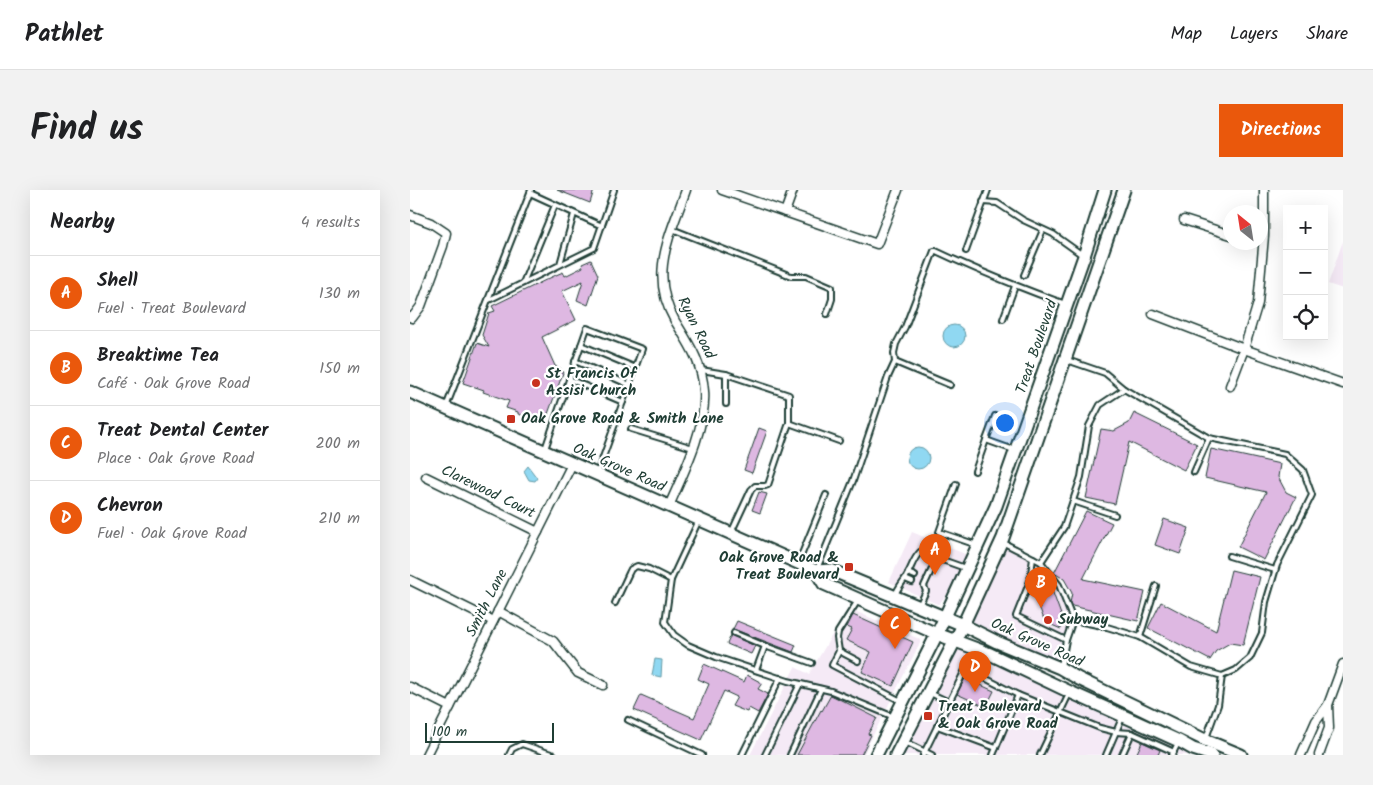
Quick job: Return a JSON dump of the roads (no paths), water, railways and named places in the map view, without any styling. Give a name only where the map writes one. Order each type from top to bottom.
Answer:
[{"type":"main road","name":"Treat Boulevard","points":[[876,755],[937,634],[996,506],[1084,256],[1105,190]]},
{"type":"main road","name":"Treat Boulevard","points":[[896,755],[963,625],[1001,542],[1124,190]]},
{"type":"main road","name":"Oak Grove Road","points":[[410,392],[816,571],[832,570],[963,625],[997,642],[1060,668],[1205,740],[1241,755]]},
{"type":"main road","name":"Oak Grove Road","points":[[816,571],[824,584],[937,634],[990,654],[1179,740],[1191,752],[1208,754]]},
{"type":"street","name":"Ryan Road","points":[[669,506],[693,448],[704,410],[701,370],[694,352],[666,302],[662,286],[665,248],[686,190]]},
{"type":"street","points":[[722,190],[877,244],[898,190]]},
{"type":"street","points":[[785,212],[793,190]]},
{"type":"street","points":[[1263,205],[1264,190]]},
{"type":"street","points":[[410,215],[431,223],[446,233],[421,306],[412,318],[410,317]]},
{"type":"street","points":[[1184,220],[1223,233]]},
{"type":"street","points":[[1230,386],[1258,303],[1261,250]]},
{"type":"street","points":[[1153,314],[1244,349],[1342,382]]},
{"type":"street","name":"Smith Lane","points":[[426,755],[572,464]]},
{"type":"street","name":"Clarewood Court","points":[[426,476],[538,532]]},
{"type":"street","points":[[410,580],[493,621]]},
{"type":"street","points":[[498,612],[553,641],[578,673],[603,685]]},
{"type":"street","points":[[1301,755],[1316,720],[1328,705],[1343,664]]},
{"type":"street","points":[[410,687],[450,707]]},
{"type":"street","points":[[1319,755],[1329,728],[1328,705]]},
{"type":"lane","points":[[489,300],[594,248],[614,190]]},
{"type":"lane","points":[[966,251],[988,190]]},
{"type":"lane","points":[[446,408],[530,192],[602,226]]},
{"type":"lane","points":[[984,202],[997,203],[1023,220],[1053,234],[1084,256]]},
{"type":"lane","points":[[523,283],[555,205]]},
{"type":"lane","points":[[560,264],[574,214]]},
{"type":"lane","points":[[672,229],[791,276],[806,276],[832,287],[832,299],[827,314]]},
{"type":"lane","points":[[1024,275],[1043,230]]},
{"type":"lane","points":[[816,571],[853,481],[888,377],[895,362],[896,344],[905,327],[934,251],[1015,286],[1067,305]]},
{"type":"lane","points":[[1003,319],[1015,286]]},
{"type":"lane","points":[[544,451],[587,328],[642,350],[597,474]]},
{"type":"lane","points":[[581,345],[636,368]]},
{"type":"lane","points":[[1065,359],[1106,374],[1124,389],[1209,438],[1285,454],[1303,470],[1312,495],[1275,570],[1266,602],[1262,633],[1250,658],[1236,670],[1222,676],[1191,667],[1140,637],[1107,627],[1073,620]]},
{"type":"lane","points":[[575,361],[630,384]]},
{"type":"lane","points":[[895,362],[950,385]]},
{"type":"lane","points":[[701,370],[726,374],[789,395],[789,423],[768,485],[755,486],[751,490],[730,534]]},
{"type":"lane","points":[[726,374],[726,404]]},
{"type":"lane","points":[[569,379],[623,402]]},
{"type":"lane","points":[[1041,562],[1064,528],[1080,477],[1089,426],[1100,405],[1124,389]]},
{"type":"lane","points":[[975,471],[995,416]]},
{"type":"lane","points":[[789,423],[839,441]]},
{"type":"lane","points":[[631,429],[693,448]]},
{"type":"lane","points":[[1194,472],[1209,438]]},
{"type":"lane","points":[[986,440],[1016,451]]},
{"type":"lane","points":[[956,484],[939,532],[978,546]]},
{"type":"lane","points":[[798,563],[826,495]]},
{"type":"lane","points":[[1073,501],[1115,515]]},
{"type":"lane","points":[[699,520],[671,580],[666,622],[674,635],[716,657],[800,684],[831,691],[895,718]]},
{"type":"lane","points":[[1001,542],[1041,562],[1059,584],[1073,620],[1066,640],[1060,668]]},
{"type":"lane","points":[[894,597],[916,556],[920,552],[925,554]]},
{"type":"lane","points":[[916,556],[922,559]]},
{"type":"lane","points":[[1229,556],[1275,570]]},
{"type":"lane","points":[[918,607],[926,591],[923,586],[935,558],[967,569]]},
{"type":"lane","points":[[1033,558],[1030,581],[1016,616],[1066,640]]},
{"type":"lane","points":[[615,602],[631,569],[637,566],[649,569],[671,580]]},
{"type":"lane","points":[[908,573],[915,576]]},
{"type":"lane","points":[[905,579],[912,582]]},
{"type":"lane","points":[[1140,637],[1156,586]]},
{"type":"lane","points":[[858,599],[838,632],[839,651],[832,665],[903,702]]},
{"type":"lane","points":[[734,634],[812,663]]},
{"type":"lane","points":[[756,670],[765,646]]},
{"type":"lane","points":[[839,651],[858,661]]},
{"type":"lane","points":[[979,675],[990,654]]},
{"type":"lane","points":[[924,753],[965,670],[1018,695],[1100,728],[1132,733],[1173,753],[1179,740]]},
{"type":"lane","points":[[1191,752],[1205,740],[1218,705],[1222,676]]},
{"type":"lane","points":[[742,755],[780,678]]},
{"type":"lane","points":[[765,755],[800,684]]},
{"type":"lane","points":[[790,755],[821,689]]},
{"type":"lane","points":[[928,692],[949,702]]},
{"type":"lane","points":[[1040,755],[1070,692]]},
{"type":"lane","points":[[993,755],[1018,695]]},
{"type":"lane","points":[[1106,755],[1123,716]]},
{"type":"lane","points":[[628,720],[702,755]]},
{"type":"lane","points":[[937,726],[996,748]]},
{"type":"lane","points":[[1122,755],[1132,733]]},
{"type":"lane","points":[[1205,740],[1208,754]]},
{"type":"lane","points":[[903,741],[924,753],[932,755]]},
{"type":"lane","points":[[509,755],[512,749],[522,744],[554,755]]},
{"type":"water","points":[[954,325],[962,328],[965,336],[962,344],[954,347],[946,344],[943,336],[946,328]]},
{"type":"water","points":[[918,447],[926,450],[929,458],[926,466],[918,469],[910,466],[907,458],[910,450]]},
{"type":"water","points":[[528,466],[537,478],[535,481],[529,480],[524,471]]},
{"type":"water","points":[[655,659],[662,660],[661,677],[652,675]]},
{"type":"place","name":"St Francis Of Assisi Church","points":[[536,383]]},
{"type":"place","name":"Oak Grove Road & Smith Lane","points":[[511,419]]},
{"type":"place","name":"Oak Grove Road & Treat Boulevard","points":[[849,567]]},
{"type":"place","name":"Shell","points":[[935,575]]},
{"type":"place","name":"Breaktime Tea","points":[[1041,608]]},
{"type":"place","name":"Subway","points":[[1048,620]]},
{"type":"place","name":"Treat Dental Center","points":[[895,649]]},
{"type":"place","name":"Chevron","points":[[975,692]]},
{"type":"place","name":"Treat Boulevard & Oak Grove Road","points":[[928,716]]}]
